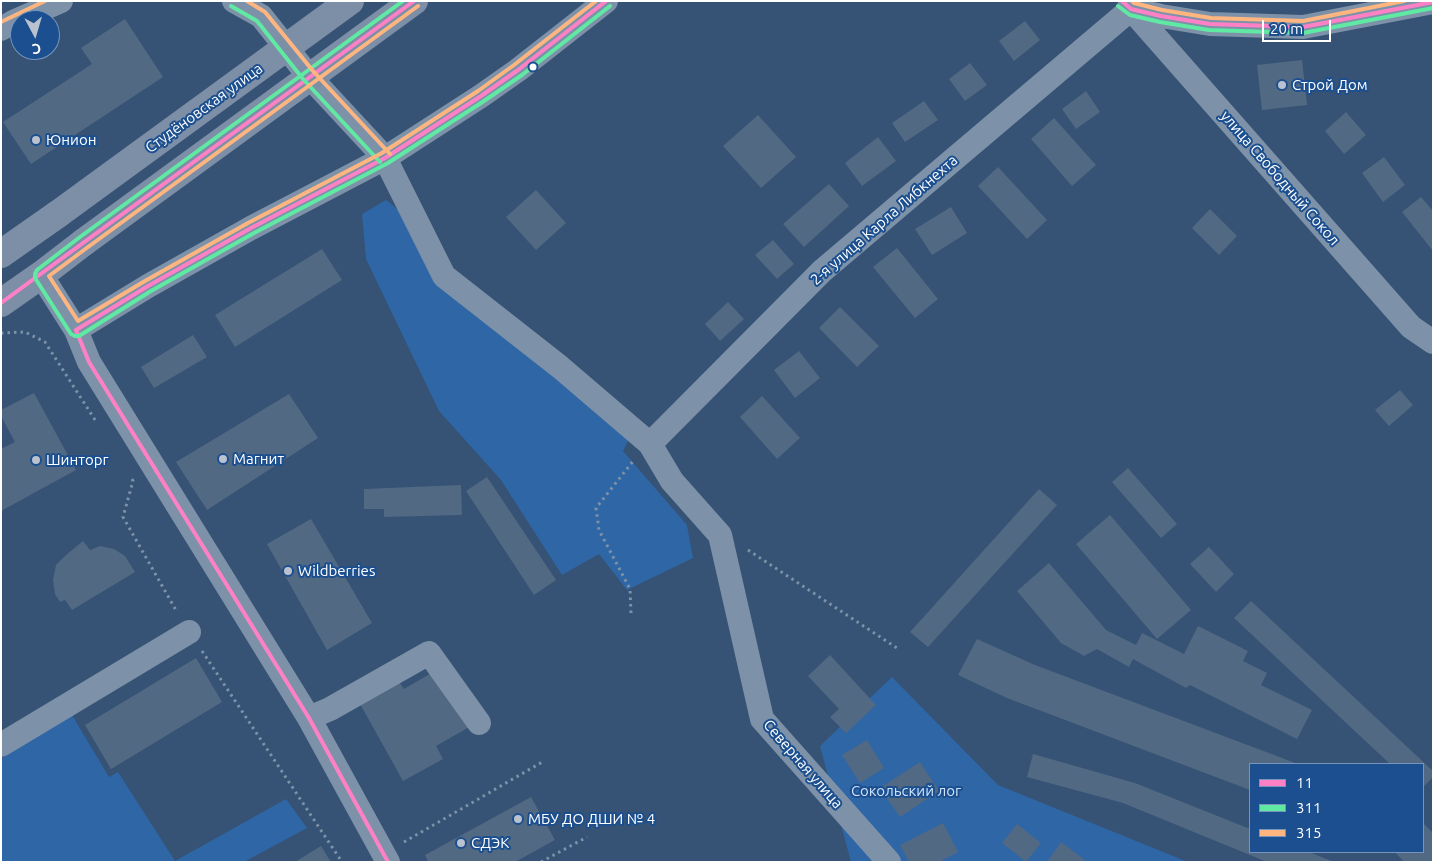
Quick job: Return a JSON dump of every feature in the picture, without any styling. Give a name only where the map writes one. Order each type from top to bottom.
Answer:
[{"type":"main road","name":"Студёновская улица","points":[[1,254],[350,1]]},
{"type":"main road","points":[[1,303],[414,1]]},
{"type":"street","points":[[1,29],[61,1]]},
{"type":"street","points":[[234,1],[262,16],[308,75],[385,158],[444,276],[560,367],[672,481],[720,534]]},
{"type":"street","points":[[76,330],[148,286],[268,219],[385,158],[518,70],[606,1]]},
{"type":"street","points":[[1127,5],[1161,16],[1210,24],[1303,26],[1433,2]]},
{"type":"street","name":"улица Свободный Сокол","points":[[1127,5],[1411,327],[1433,342]]},
{"type":"street","name":"2-я улица Карла Либкнехта","points":[[643,451],[822,271],[1127,5]]},
{"type":"street","points":[[41,275],[76,330],[89,362],[308,718],[388,862]]},
{"type":"street","name":"Северная улица","points":[[720,534],[762,719],[889,862]]},
{"type":"street","points":[[1,745],[189,632]]},
{"type":"street","points":[[308,718],[330,709],[436,648],[479,724]]},
{"type":"path","points":[[1,333],[25,332],[45,342],[97,424]]},
{"type":"path","points":[[631,613],[630,589],[598,530],[596,508],[643,451]]},
{"type":"path","points":[[128,473],[133,481],[123,517],[189,632],[342,862]]},
{"type":"path","points":[[720,534],[760,556],[900,650]]},
{"type":"path","points":[[402,843],[544,761]]},
{"type":"path","points":[[542,862],[587,837]]},
{"type":"green space","points":[[386,200],[400,211],[438,283],[630,437],[623,451],[687,525],[693,558],[627,590],[599,554],[562,575],[501,480],[439,411],[366,259],[362,214]]},
{"type":"green space","name":"Сокольский лог","points":[[892,677],[998,785],[1188,862],[851,862],[820,746]]},
{"type":"green space","points":[[72,715],[109,777],[118,772],[175,861],[286,799],[307,828],[244,862],[1,862],[1,759]]},
{"type":"building","points":[[125,19],[163,77],[31,164],[3,122],[92,64],[81,48]]},
{"type":"building","points":[[1025,21],[1040,40],[1014,61],[999,41]]},
{"type":"building","name":"Строй Дом","points":[[1302,60],[1307,105],[1262,110],[1257,65]]},
{"type":"building","points":[[970,63],[987,85],[965,101],[949,79]]},
{"type":"building","points":[[1086,91],[1100,112],[1076,129],[1062,109]]},
{"type":"building","points":[[924,101],[938,120],[905,142],[892,123]]},
{"type":"building","points":[[1346,112],[1366,135],[1344,154],[1325,131]]},
{"type":"building","points":[[758,115],[796,157],[761,188],[723,146]]},
{"type":"building","points":[[1054,118],[1096,165],[1072,186],[1031,139]]},
{"type":"building","points":[[878,137],[896,161],[862,186],[845,163]]},
{"type":"building","points":[[1384,157],[1405,185],[1383,202],[1362,173]]},
{"type":"building","points":[[998,167],[1047,220],[1027,239],[978,186]]},
{"type":"building","points":[[829,184],[849,206],[804,247],[783,224]]},
{"type":"building","points":[[536,190],[566,223],[536,250],[506,217]]},
{"type":"building","points":[[1421,197],[1433,211],[1433,251],[1402,212]]},
{"type":"building","points":[[951,207],[967,233],[932,255],[915,229]]},
{"type":"building","points":[[1210,209],[1237,236],[1219,255],[1192,228]]},
{"type":"building","points":[[773,240],[794,264],[777,279],[755,255]]},
{"type":"building","points":[[897,248],[938,299],[915,318],[873,267]]},
{"type":"building","points":[[322,249],[342,280],[235,347],[215,315]]},
{"type":"building","points":[[728,302],[744,319],[720,341],[705,324]]},
{"type":"building","points":[[840,307],[879,346],[857,367],[819,328]]},
{"type":"building","points":[[193,335],[207,357],[154,388],[141,367]]},
{"type":"building","points":[[799,351],[820,378],[795,398],[774,370]]},
{"type":"building","points":[[1400,390],[1413,405],[1389,426],[1375,410]]},
{"type":"building","name":"Шинторг","points":[[34,393],[76,470],[1,511],[1,449],[15,442],[1,416],[1,410]]},
{"type":"building","points":[[289,394],[318,438],[207,510],[176,462]]},
{"type":"building","points":[[762,396],[800,438],[777,459],[740,417]]},
{"type":"building","points":[[1128,468],[1177,524],[1161,538],[1112,482]]},
{"type":"building","points":[[487,477],[556,580],[534,595],[466,491]]},
{"type":"building","points":[[461,485],[462,515],[384,517],[384,509],[364,509],[364,489]]},
{"type":"building","points":[[1039,489],[1057,505],[928,647],[910,632]]},
{"type":"building","points":[[1110,515],[1191,610],[1157,639],[1076,544]]},
{"type":"building","points":[[311,519],[372,623],[327,650],[267,544]]},
{"type":"building","points":[[83,541],[90,550],[100,546],[114,549],[125,556],[135,572],[72,610],[65,600],[60,602],[55,594],[53,580],[56,565]]},
{"type":"building","points":[[1209,547],[1234,574],[1216,592],[1190,564]]},
{"type":"building","points":[[1049,563],[1106,630],[1136,645],[1142,633],[1184,654],[1198,626],[1248,651],[1243,661],[1267,673],[1261,685],[1312,710],[1297,739],[1190,685],[1186,688],[1133,659],[1129,667],[1097,649],[1084,656],[1061,643],[1017,591]]},
{"type":"building","points":[[1251,601],[1433,771],[1433,777],[1424,786],[1424,763],[1389,763],[1234,618]]},
{"type":"building","points":[[977,639],[1035,665],[1295,763],[1249,763],[1249,790],[1007,698],[958,675]]},
{"type":"building","points":[[830,655],[876,705],[846,733],[830,717],[839,709],[808,676]]},
{"type":"building","points":[[196,658],[222,702],[111,769],[85,725]]},
{"type":"building","points":[[438,669],[471,726],[436,746],[443,759],[403,781],[359,702],[398,680],[404,689]]},
{"type":"building","points":[[867,740],[884,768],[860,783],[842,755]]},
{"type":"building","points":[[1033,754],[1135,783],[1249,829],[1249,853],[1312,853],[1334,862],[1267,862],[1123,803],[1027,777]]},
{"type":"building","points":[[920,762],[939,791],[900,817],[880,788]]},
{"type":"building","name":"МБУ ДО ДШИ № 4","points":[[531,797],[555,840],[515,862],[428,862],[425,855]]},
{"type":"building","points":[[943,823],[958,852],[939,862],[909,862],[900,845]]},
{"type":"building","points":[[1017,824],[1041,843],[1026,862],[1002,843]]},
{"type":"building","points":[[1424,824],[1433,833],[1433,862],[1404,862],[1396,853],[1424,853]]},
{"type":"building","points":[[1061,842],[1085,860],[1084,862],[1047,862]]},
{"type":"building","points":[[321,846],[331,862],[295,862]]},
{"type":"transit line","name":"315","points":[[1,22],[45,1]]},
{"type":"transit line","name":"315","points":[[247,1],[265,12],[313,71],[390,154]]},
{"type":"transit line","name":"311","points":[[403,1],[37,270],[35,278],[71,334],[79,336],[151,291],[254,233],[388,163],[522,75],[610,6]]},
{"type":"transit line","name":"11","points":[[1,303],[414,1]]},
{"type":"transit line","name":"315","points":[[418,6],[49,276],[78,321],[248,223],[382,153],[478,91],[596,1]]},
{"type":"transit line","name":"11","points":[[76,330],[148,286],[251,228],[385,158],[518,70],[606,1]]},
{"type":"transit line","name":"11","points":[[1122,1],[1131,9],[1210,24],[1303,27],[1433,2]]},
{"type":"transit line","name":"315","points":[[1132,1],[1162,10],[1211,18],[1303,21],[1404,1]]},
{"type":"transit line","name":"311","points":[[231,6],[257,21],[303,79],[380,162]]},
{"type":"transit line","name":"311","points":[[1118,6],[1130,15],[1209,30],[1303,33],[1433,8]]},
{"type":"transit line","name":"11","points":[[76,330],[89,362],[309,718],[388,862]]},
{"type":"place","name":"Строй Дом","points":[[1282,85]]},
{"type":"place","name":"Юнион","points":[[36,140]]},
{"type":"place","name":"Магнит","points":[[223,459]]},
{"type":"place","name":"Шинторг","points":[[36,460]]},
{"type":"place","name":"Wildberries","points":[[288,571]]},
{"type":"place","name":"МБУ ДО ДШИ № 4","points":[[518,819]]},
{"type":"place","name":"СДЭК","points":[[461,843]]}]
